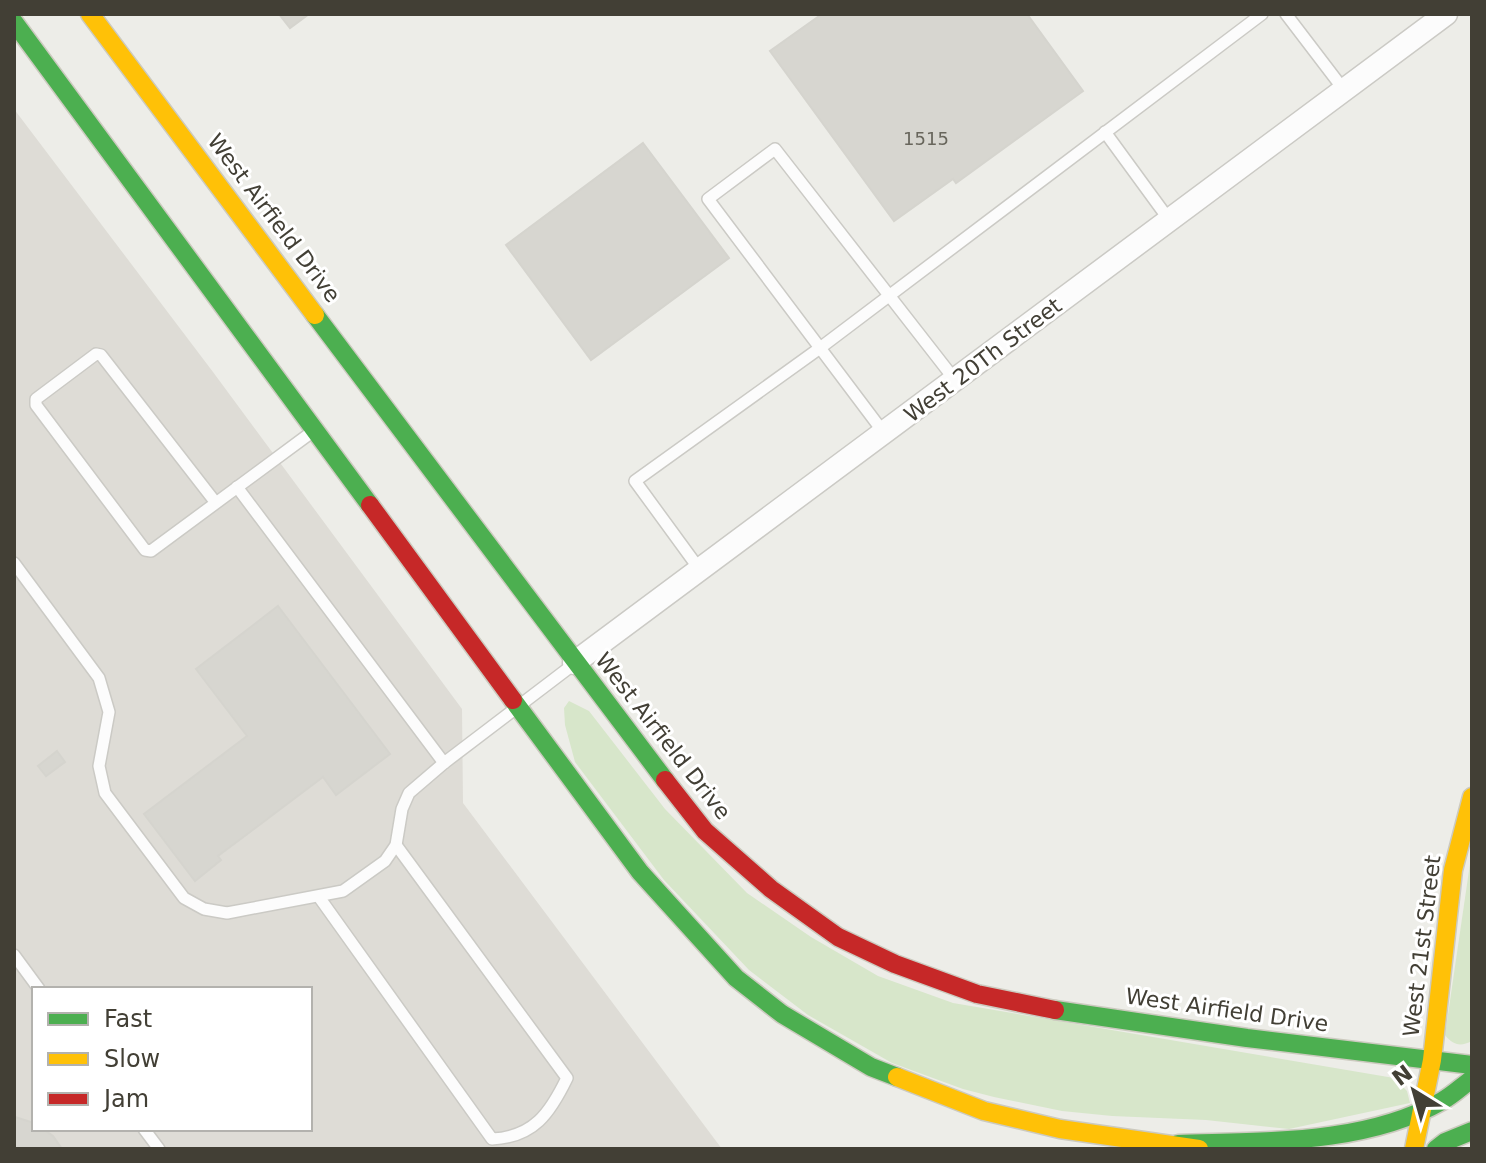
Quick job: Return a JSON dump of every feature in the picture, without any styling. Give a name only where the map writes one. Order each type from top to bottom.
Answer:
[{"type":"street","name":"West Airfield Drive","points":[[90,14],[574,663],[705,831],[771,889],[838,937],[895,964],[977,994],[1052,1010],[1247,1038],[1472,1065]]},
{"type":"street","name":"West 20Th Street","points":[[574,663],[1446,14]]},
{"type":"street","points":[[14,22],[521,706],[640,872],[736,978],[782,1014],[871,1067],[984,1111],[1060,1129],[1199,1149]]},
{"type":"street","name":"West 21st Street","points":[[1414,1149],[1432,1060],[1453,870],[1472,797]]},
{"type":"street","points":[[1167,1144],[1272,1141],[1390,1123],[1446,1101],[1472,1079]]},
{"type":"street","points":[[1436,1149],[1470,1134]]},
{"type":"lane","points":[[700,570],[635,481],[820,348],[1262,14]]},
{"type":"lane","points":[[1286,14],[1344,90]]},
{"type":"lane","points":[[1105,132],[1170,221]]},
{"type":"lane","points":[[884,433],[708,199],[775,149],[955,380]]},
{"type":"lane","points":[[216,503],[101,355],[96,354],[36,399],[36,405],[145,550],[151,551],[216,503],[315,429]]},
{"type":"lane","points":[[237,487],[444,763]]},
{"type":"lane","points":[[14,563],[99,678],[109,712],[99,766],[105,793],[184,898],[204,909],[227,913],[343,891],[385,861],[396,845],[567,1078],[554,1105],[537,1123],[511,1138],[491,1144],[319,897]]},
{"type":"lane","name":"West 20Th Street","points":[[396,845],[402,809],[409,793],[574,663]]},
{"type":"lane","points":[[14,955],[38,987]]},
{"type":"lane","points":[[146,1131],[159,1149]]},
{"type":"shaded area","points":[[14,109],[462,709],[463,803],[722,1149],[14,1149]]},
{"type":"green space","points":[[569,701],[589,711],[665,809],[747,893],[811,937],[878,976],[953,1003],[1394,1078],[1407,1091],[1410,1103],[1289,1129],[1206,1120],[1112,1116],[1062,1111],[994,1097],[892,1063],[808,1015],[749,970],[664,880],[575,762],[565,725],[564,708]]},
{"type":"green space","points":[[1472,850],[1472,1041],[1460,1044],[1445,1035]]},
{"type":"building","points":[[279,14],[309,14],[290,28]]},
{"type":"building","points":[[822,14],[1027,14],[1083,91],[956,183],[953,179],[894,221],[770,51]]},
{"type":"building","points":[[643,143],[729,258],[591,360],[506,245]]},
{"type":"building","points":[[278,606],[390,754],[336,795],[323,777],[218,856],[221,860],[195,881],[144,814],[247,736],[196,669]]},
{"type":"building","points":[[57,751],[65,762],[46,776],[38,766]]},
{"type":"building","points":[[15,1117],[32,1122],[32,1131],[46,1131],[62,1149],[14,1149]]},
{"type":"traffic: fast","points":[[14,22],[370,505]]},
{"type":"traffic: fast","points":[[315,315],[665,780]]},
{"type":"traffic: fast","points":[[513,700],[640,872],[736,978],[782,1014],[871,1067],[897,1077]]},
{"type":"traffic: fast","points":[[1055,1010],[1247,1038],[1472,1065]]},
{"type":"traffic: fast","points":[[1178,1144],[1313,1138],[1380,1126],[1446,1099],[1472,1079]]},
{"type":"traffic: fast","points":[[1436,1149],[1472,1131]]},
{"type":"traffic: slow","points":[[90,14],[315,315]]},
{"type":"traffic: slow","points":[[1414,1149],[1432,1060],[1453,870],[1472,797]]},
{"type":"traffic: slow","points":[[897,1077],[984,1111],[1060,1129],[1199,1149]]},
{"type":"traffic: jam","points":[[370,505],[513,700]]},
{"type":"traffic: jam","points":[[665,780],[705,831],[771,889],[838,937],[895,964],[977,994],[1055,1010]]}]
